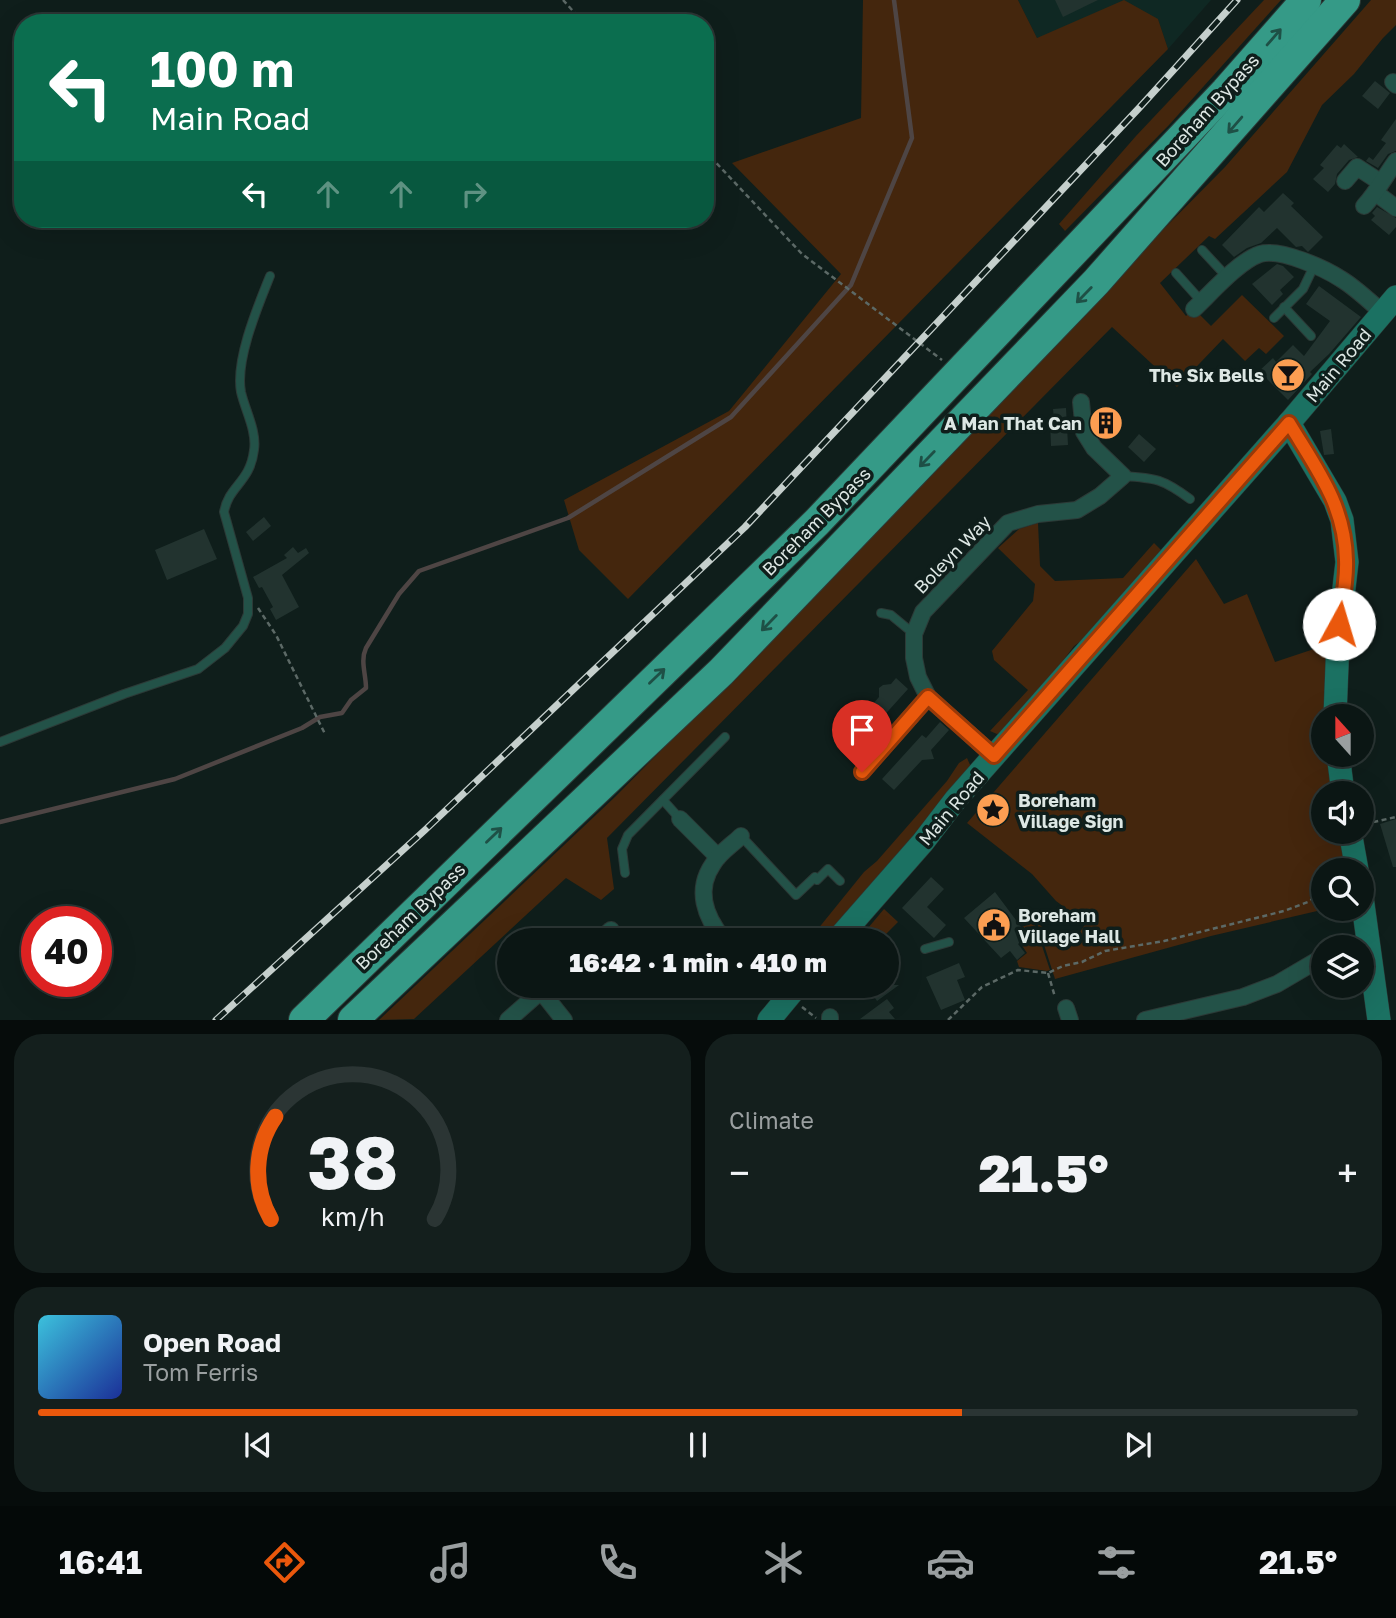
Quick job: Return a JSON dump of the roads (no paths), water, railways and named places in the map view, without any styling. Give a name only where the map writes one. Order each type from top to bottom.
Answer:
[{"type":"highway","name":"Boreham Bypass","points":[[304,1020],[817,522],[1034,296],[1226,91],[1306,0]]},
{"type":"highway","name":"Boreham Bypass","points":[[352,1020],[721,673],[1096,282],[1345,0]]},
{"type":"main road","name":"Main Road","points":[[847,928],[994,756],[1289,423],[1389,305]]},
{"type":"main road","points":[[1289,423],[1335,501],[1343,530],[1347,562],[1337,653],[1335,704]]},
{"type":"main road","points":[[1374,990],[1379,1020]]},
{"type":"main road","points":[[769,1020],[786,998]]},
{"type":"street","points":[[1364,206],[1396,161]]},
{"type":"street","points":[[1345,181],[1357,167],[1396,208]]},
{"type":"street","points":[[1198,305],[1244,264],[1261,253],[1279,254],[1314,266],[1389,305]]},
{"type":"street","points":[[1081,402],[1083,432],[1094,448],[1123,476]]},
{"type":"street","name":"Boleyn Way","points":[[914,634],[923,612],[1008,523],[1038,514],[1077,510],[1100,496],[1123,476]]},
{"type":"street","points":[[914,634],[914,658],[918,677],[928,697],[994,756]]},
{"type":"street","points":[[862,772],[928,697]]},
{"type":"street","points":[[680,819],[718,857]]},
{"type":"street","points":[[714,928],[702,885],[713,862],[741,836]]},
{"type":"street","points":[[1145,1020],[1243,997],[1277,984],[1311,964]]},
{"type":"street","points":[[508,1020],[533,998]]},
{"type":"street","points":[[550,998],[564,1020]]},
{"type":"lane","points":[[1130,178],[1226,91]]},
{"type":"lane","points":[[1202,250],[1228,278]]},
{"type":"lane","points":[[1273,318],[1303,289],[1314,266]]},
{"type":"lane","points":[[1176,272],[1198,305]]},
{"type":"lane","points":[[0,742],[124,694],[198,669],[218,656],[236,636],[248,614],[248,598],[224,512],[227,498],[251,468],[255,445],[240,389],[243,355],[253,317],[270,276]]},
{"type":"lane","points":[[1284,307],[1311,336]]},
{"type":"lane","points":[[817,522],[896,424]]},
{"type":"lane","points":[[1123,476],[1167,482],[1190,499]]},
{"type":"lane","points":[[881,613],[891,615],[914,634]]},
{"type":"lane","points":[[625,873],[621,859],[628,835],[725,737]]},
{"type":"lane","points":[[663,800],[680,819]]},
{"type":"lane","points":[[741,836],[796,895],[828,869],[840,881]]},
{"type":"lane","points":[[925,948],[949,942]]},
{"type":"waterway","points":[[0,822],[175,779],[302,728],[320,717],[342,713],[351,700],[366,688],[363,663],[366,648],[399,594],[419,571],[568,518],[731,417],[851,285],[912,138],[894,0]]},
{"type":"railway","points":[[216,1020],[425,830],[745,527],[1140,107],[1237,0]]},
{"type":"place","name":"The Six Bells","points":[[1288,375]]},
{"type":"place","name":"A Man That Can","points":[[1106,423]]},
{"type":"place","name":"Boreham Village Sign","points":[[993,810]]},
{"type":"place","name":"Boreham Village Hall","points":[[994,925]]}]
